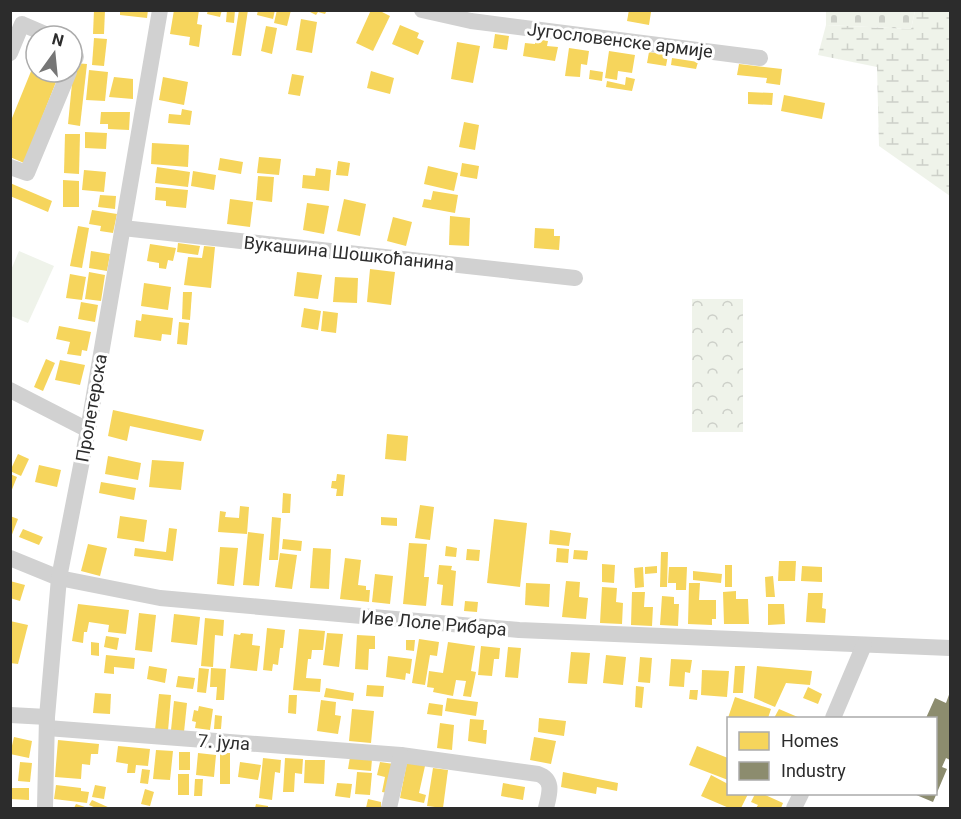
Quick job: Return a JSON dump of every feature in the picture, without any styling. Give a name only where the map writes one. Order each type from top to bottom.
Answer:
[{"type":"street","name":"Пролетерска","points":[[45,808],[47,723],[59,578],[88,430],[160,10]]},
{"type":"street","name":"Југословенске армије","points":[[423,10],[478,16],[760,58]]},
{"type":"street","points":[[10,53],[22,24],[24,25]]},
{"type":"street","points":[[10,167],[27,173],[64,84]]},
{"type":"street","name":"Вукашина Шошкоћанина","points":[[123,228],[575,278]]},
{"type":"street","points":[[10,390],[88,430]]},
{"type":"street","name":"Иве Лоле Рибара","points":[[10,558],[59,578],[160,598],[519,630],[951,648]]},
{"type":"street","points":[[833,717],[864,645]]},
{"type":"street","name":"7. јула","points":[[10,715],[47,723],[401,755],[538,774],[548,780],[550,791],[546,808]]},
{"type":"street","points":[[389,808],[401,755]]},
{"type":"green space","points":[[826,10],[915,11],[911,29],[826,25]]},
{"type":"green space","points":[[915,11],[950,11],[950,196],[879,146],[877,67],[818,55],[826,25],[911,29]]},
{"type":"green space","points":[[19,251],[54,266],[28,323],[11,316],[11,270]]},
{"type":"green space","points":[[692,299],[743,299],[743,432],[692,432]]},
{"type":"building: Homes","points":[[94,10],[105,10],[104,34],[93,34]]},
{"type":"building: Homes","points":[[120,10],[148,10],[147,18],[120,15]]},
{"type":"building: Homes","points":[[174,10],[199,10],[197,24],[202,25],[199,47],[189,45],[190,37],[170,34]]},
{"type":"building: Homes","points":[[208,10],[222,10],[220,17],[207,14]]},
{"type":"building: Homes","points":[[227,10],[235,10],[234,23],[226,22]]},
{"type":"building: Homes","points":[[239,10],[248,10],[241,56],[232,55]]},
{"type":"building: Homes","points":[[258,10],[275,10],[273,19],[257,15]]},
{"type":"building: Homes","points":[[277,10],[291,10],[287,26],[274,23]]},
{"type":"building: Homes","points":[[306,10],[327,10],[325,14],[318,12],[316,15]]},
{"type":"building: Homes","points":[[371,10],[378,10],[390,16],[373,51],[356,43]]},
{"type":"building: Homes","points":[[629,10],[651,12],[649,25],[627,21]]},
{"type":"building: Homes","points":[[301,19],[317,22],[312,53],[296,50]]},
{"type":"building: Homes","points":[[400,25],[419,33],[417,38],[424,41],[418,55],[392,44]]},
{"type":"building: Homes","points":[[266,26],[277,28],[272,54],[261,51]]},
{"type":"building: Homes","points":[[495,34],[509,36],[507,50],[493,48]]},
{"type":"building: Homes","points":[[94,38],[107,39],[104,66],[92,65]]},
{"type":"building: Homes","points":[[536,39],[548,41],[547,46],[558,47],[555,61],[523,56],[525,43],[535,44]]},
{"type":"building: Homes","points":[[457,42],[480,46],[473,83],[451,79]]},
{"type":"building: Homes","points":[[569,48],[589,51],[587,65],[581,64],[580,77],[565,76]]},
{"type":"building: Homes","points":[[609,51],[635,55],[632,73],[618,71],[617,80],[605,78]]},
{"type":"building: Homes","points":[[649,52],[668,55],[666,66],[647,63]]},
{"type":"building: Homes","points":[[672,58],[698,62],[696,69],[671,65]]},
{"type":"building: Homes","points":[[84,64],[87,64],[80,126],[68,124],[72,84],[84,84]]},
{"type":"building: Homes","points":[[739,64],[782,69],[780,85],[766,83],[767,78],[737,75]]},
{"type":"building: Homes","points":[[89,70],[108,72],[105,101],[86,100]]},
{"type":"building: Homes","points":[[590,70],[603,72],[602,81],[589,79]]},
{"type":"building: Homes","points":[[371,71],[394,78],[390,94],[367,88]]},
{"type":"building: Homes","points":[[292,74],[304,76],[300,96],[288,94]]},
{"type":"building: Homes","points":[[114,77],[133,79],[133,99],[109,97]]},
{"type":"building: Homes","points":[[163,77],[188,82],[184,105],[159,100]]},
{"type":"building: Homes","points":[[626,77],[635,79],[632,91],[606,87],[607,81],[625,85]]},
{"type":"building: Homes","points":[[26,84],[55,84],[24,163],[10,157],[10,123]]},
{"type":"building: Homes","points":[[748,92],[773,93],[772,105],[748,104]]},
{"type":"building: Homes","points":[[784,95],[825,103],[822,119],[781,111]]},
{"type":"building: Homes","points":[[182,109],[192,111],[190,125],[168,123],[169,114],[181,115]]},
{"type":"building: Homes","points":[[101,112],[130,112],[129,130],[108,129],[108,124],[100,124]]},
{"type":"building: Homes","points":[[464,122],[479,125],[475,150],[459,147]]},
{"type":"building: Homes","points":[[85,132],[107,133],[106,149],[85,148]]},
{"type":"building: Homes","points":[[65,134],[80,134],[79,174],[64,173]]},
{"type":"building: Homes","points":[[152,143],[189,145],[188,167],[151,164]]},
{"type":"building: Homes","points":[[259,157],[281,159],[279,175],[257,173]]},
{"type":"building: Homes","points":[[220,158],[243,162],[241,174],[218,170]]},
{"type":"building: Homes","points":[[338,161],[350,163],[348,176],[336,175]]},
{"type":"building: Homes","points":[[462,163],[479,166],[477,179],[460,176]]},
{"type":"building: Homes","points":[[428,166],[458,173],[454,191],[424,184]]},
{"type":"building: Homes","points":[[157,167],[190,172],[188,187],[155,183]]},
{"type":"building: Homes","points":[[316,168],[331,170],[329,191],[302,188],[303,175],[315,176]]},
{"type":"building: Homes","points":[[84,170],[106,172],[104,192],[82,190]]},
{"type":"building: Homes","points":[[193,171],[216,175],[214,190],[191,186]]},
{"type":"building: Homes","points":[[258,176],[274,177],[272,202],[256,200]]},
{"type":"building: Homes","points":[[63,180],[79,181],[79,207],[63,207]]},
{"type":"building: Homes","points":[[10,183],[52,201],[48,212],[10,196]]},
{"type":"building: Homes","points":[[156,187],[188,190],[186,208],[166,206],[166,201],[155,200]]},
{"type":"building: Homes","points":[[433,191],[458,195],[455,213],[422,207],[424,199],[431,200]]},
{"type":"building: Homes","points":[[100,195],[116,196],[115,209],[98,207]]},
{"type":"building: Homes","points":[[230,199],[253,202],[250,227],[227,224]]},
{"type":"building: Homes","points":[[344,199],[366,204],[360,236],[337,231]]},
{"type":"building: Homes","points":[[307,203],[329,206],[324,234],[303,230]]},
{"type":"building: Homes","points":[[92,210],[117,214],[113,233],[100,231],[101,226],[89,224]]},
{"type":"building: Homes","points":[[450,216],[470,218],[469,246],[449,245]]},
{"type":"building: Homes","points":[[393,217],[412,222],[406,246],[387,241]]},
{"type":"building: Homes","points":[[78,226],[89,228],[82,268],[70,266]]},
{"type":"building: Homes","points":[[535,228],[554,229],[554,236],[560,236],[559,250],[534,248]]},
{"type":"building: Homes","points":[[178,243],[200,246],[198,255],[177,252]]},
{"type":"building: Homes","points":[[150,244],[176,248],[173,261],[168,260],[166,269],[159,268],[159,263],[147,261]]},
{"type":"building: Homes","points":[[204,246],[215,247],[211,288],[184,285],[188,257],[202,258]]},
{"type":"building: Homes","points":[[91,251],[110,254],[107,271],[89,268]]},
{"type":"building: Homes","points":[[370,269],[395,272],[391,305],[367,302]]},
{"type":"building: Homes","points":[[89,272],[105,275],[101,301],[85,299]]},
{"type":"building: Homes","points":[[297,272],[322,275],[318,299],[294,296]]},
{"type":"building: Homes","points":[[70,274],[86,277],[82,300],[66,298]]},
{"type":"building: Homes","points":[[335,277],[358,278],[357,303],[333,302]]},
{"type":"building: Homes","points":[[144,283],[171,287],[168,310],[141,306]]},
{"type":"building: Homes","points":[[183,292],[192,292],[190,320],[182,319]]},
{"type":"building: Homes","points":[[81,302],[98,305],[95,322],[78,319]]},
{"type":"building: Homes","points":[[304,308],[321,311],[318,330],[301,327]]},
{"type":"building: Homes","points":[[323,311],[338,313],[336,333],[321,331]]},
{"type":"building: Homes","points":[[142,314],[173,318],[171,335],[162,334],[161,341],[134,337],[136,320],[141,321]]},
{"type":"building: Homes","points":[[179,322],[189,323],[187,345],[177,344]]},
{"type":"building: Homes","points":[[59,326],[91,332],[87,351],[82,350],[81,356],[67,354],[70,342],[56,339]]},
{"type":"building: Homes","points":[[46,359],[55,363],[43,391],[34,387]]},
{"type":"building: Homes","points":[[60,360],[85,365],[80,385],[55,380]]},
{"type":"building: Homes","points":[[113,410],[204,430],[201,441],[130,426],[127,441],[108,436]]},
{"type":"building: Homes","points":[[387,434],[408,436],[406,461],[385,459]]},
{"type":"building: Homes","points":[[18,454],[29,459],[21,476],[10,471]]},
{"type":"building: Homes","points":[[108,456],[141,463],[138,480],[105,474]]},
{"type":"building: Homes","points":[[152,460],[184,462],[181,490],[149,487]]},
{"type":"building: Homes","points":[[39,465],[61,470],[57,487],[35,482]]},
{"type":"building: Homes","points":[[10,474],[17,477],[11,492],[10,492]]},
{"type":"building: Homes","points":[[337,474],[345,475],[343,496],[336,496],[337,489],[331,488],[332,481],[336,481]]},
{"type":"building: Homes","points":[[101,482],[136,488],[134,500],[99,493]]},
{"type":"building: Homes","points":[[283,493],[291,494],[290,513],[282,513]]},
{"type":"building: Homes","points":[[420,505],[434,507],[430,540],[415,538]]},
{"type":"building: Homes","points":[[240,506],[249,507],[247,534],[218,532],[220,511],[226,512],[225,517],[239,518]]},
{"type":"building: Homes","points":[[10,516],[18,519],[11,537],[10,537]]},
{"type":"building: Homes","points":[[120,516],[147,520],[144,542],[117,538]]},
{"type":"building: Homes","points":[[272,517],[281,518],[278,560],[269,560]]},
{"type":"building: Homes","points":[[381,517],[397,518],[397,526],[381,525]]},
{"type":"building: Homes","points":[[494,519],[527,523],[520,587],[487,583]]},
{"type":"building: Homes","points":[[169,528],[177,529],[173,561],[134,556],[135,548],[166,552]]},
{"type":"building: Homes","points":[[23,529],[43,537],[39,545],[19,537]]},
{"type":"building: Homes","points":[[550,530],[571,533],[569,546],[549,544]]},
{"type":"building: Homes","points":[[248,532],[264,534],[259,586],[243,585]]},
{"type":"building: Homes","points":[[283,539],[302,541],[301,551],[282,549]]},
{"type":"building: Homes","points":[[409,543],[427,544],[424,577],[429,577],[426,606],[403,604]]},
{"type":"building: Homes","points":[[88,544],[107,548],[100,576],[81,571]]},
{"type":"building: Homes","points":[[446,546],[457,548],[456,557],[445,556]]},
{"type":"building: Homes","points":[[220,547],[238,548],[234,586],[217,584]]},
{"type":"building: Homes","points":[[313,548],[331,549],[329,589],[310,588]]},
{"type":"building: Homes","points":[[557,548],[569,549],[568,563],[556,562]]},
{"type":"building: Homes","points":[[467,549],[480,550],[479,561],[466,560]]},
{"type":"building: Homes","points":[[574,550],[588,551],[587,560],[573,559]]},
{"type":"building: Homes","points":[[661,552],[668,552],[667,587],[660,587]]},
{"type":"building: Homes","points":[[280,553],[297,555],[292,589],[275,587]]},
{"type":"building: Homes","points":[[345,558],[361,560],[358,585],[366,586],[366,590],[370,590],[369,602],[340,599]]},
{"type":"building: Homes","points":[[779,561],[796,561],[795,581],[778,581]]},
{"type":"building: Homes","points":[[602,564],[615,565],[614,583],[602,582]]},
{"type":"building: Homes","points":[[439,565],[452,566],[451,570],[456,571],[453,606],[441,605],[443,585],[437,584]]},
{"type":"building: Homes","points":[[725,565],[732,565],[732,587],[725,587]]},
{"type":"building: Homes","points":[[657,566],[657,573],[645,574],[645,567]]},
{"type":"building: Homes","points":[[802,566],[822,567],[822,582],[801,581]]},
{"type":"building: Homes","points":[[643,567],[644,587],[635,588],[634,568]]},
{"type":"building: Homes","points":[[669,567],[687,567],[686,590],[676,590],[676,583],[668,583]]},
{"type":"building: Homes","points":[[693,571],[722,574],[721,583],[693,580]]},
{"type":"building: Homes","points":[[375,574],[393,576],[390,604],[372,602]]},
{"type":"building: Homes","points":[[773,576],[775,597],[766,597],[765,577]]},
{"type":"building: Homes","points":[[10,581],[25,585],[20,601],[10,598]]},
{"type":"building: Homes","points":[[566,581],[580,582],[579,597],[588,598],[586,619],[562,617]]},
{"type":"building: Homes","points":[[526,583],[550,584],[549,607],[525,605]]},
{"type":"building: Homes","points":[[689,583],[700,583],[699,600],[716,600],[716,619],[712,619],[712,625],[688,624]]},
{"type":"building: Homes","points":[[602,587],[617,588],[616,602],[623,603],[622,624],[600,623]]},
{"type":"building: Homes","points":[[736,591],[736,599],[748,599],[749,624],[724,624],[723,592]]},
{"type":"building: Homes","points":[[632,592],[645,592],[644,607],[653,607],[652,626],[631,625]]},
{"type":"building: Homes","points":[[808,593],[823,593],[822,608],[826,609],[825,623],[806,622]]},
{"type":"building: Homes","points":[[662,596],[674,597],[674,604],[679,604],[678,626],[660,625]]},
{"type":"building: Homes","points":[[465,601],[478,602],[477,612],[464,611]]},
{"type":"building: Homes","points":[[78,604],[129,610],[126,634],[108,632],[109,625],[89,622],[87,632],[84,632],[83,643],[72,641]]},
{"type":"building: Homes","points":[[768,604],[784,604],[785,624],[768,625]]},
{"type":"building: Homes","points":[[139,613],[156,615],[152,652],[135,650]]},
{"type":"building: Homes","points":[[174,614],[200,617],[197,645],[171,642]]},
{"type":"building: Homes","points":[[205,618],[224,620],[223,636],[215,635],[213,667],[201,666]]},
{"type":"building: Homes","points":[[10,621],[28,625],[18,664],[10,663]]},
{"type":"building: Homes","points":[[267,628],[285,630],[278,665],[273,664],[272,671],[263,670]]},
{"type":"building: Homes","points":[[299,629],[325,631],[323,650],[312,650],[311,659],[308,659],[306,678],[321,679],[320,692],[293,690]]},
{"type":"building: Homes","points":[[241,633],[253,634],[252,645],[260,646],[257,671],[230,668],[234,634],[240,635]]},
{"type":"building: Homes","points":[[327,633],[343,634],[339,667],[323,665]]},
{"type":"building: Homes","points":[[357,635],[375,636],[375,649],[369,649],[368,670],[355,669]]},
{"type":"building: Homes","points":[[106,636],[119,638],[117,650],[104,647]]},
{"type":"building: Homes","points":[[419,639],[439,642],[437,656],[430,655],[425,685],[412,683]]},
{"type":"building: Homes","points":[[406,640],[415,640],[414,651],[406,650]]},
{"type":"building: Homes","points":[[91,642],[99,643],[99,656],[91,655]]},
{"type":"building: Homes","points":[[448,642],[475,646],[471,671],[476,672],[471,697],[463,696],[466,681],[456,680],[453,696],[433,692],[434,688],[427,687],[429,671],[443,673]]},
{"type":"building: Homes","points":[[481,646],[500,648],[499,659],[494,659],[492,676],[478,675]]},
{"type":"building: Homes","points":[[508,647],[521,648],[518,678],[505,677]]},
{"type":"building: Homes","points":[[571,652],[590,653],[587,684],[568,683]]},
{"type":"building: Homes","points":[[106,655],[135,658],[134,669],[114,667],[114,674],[104,673]]},
{"type":"building: Homes","points":[[606,655],[626,657],[623,685],[603,683]]},
{"type":"building: Homes","points":[[388,656],[412,659],[410,674],[406,673],[405,680],[386,677]]},
{"type":"building: Homes","points":[[640,657],[652,658],[650,683],[638,682]]},
{"type":"building: Homes","points":[[671,659],[692,660],[690,673],[685,672],[684,687],[669,686]]},
{"type":"building: Homes","points":[[149,666],[167,669],[165,683],[147,679]]},
{"type":"building: Homes","points":[[735,666],[745,666],[743,693],[733,693]]},
{"type":"building: Homes","points":[[757,666],[812,671],[810,685],[786,683],[775,707],[754,698]]},
{"type":"building: Homes","points":[[199,668],[209,669],[206,693],[197,692]]},
{"type":"building: Homes","points":[[211,668],[226,669],[224,700],[216,700],[217,687],[210,687]]},
{"type":"building: Homes","points":[[702,670],[729,671],[727,697],[701,695]]},
{"type":"building: Homes","points":[[178,676],[195,678],[193,689],[176,687]]},
{"type":"building: Homes","points":[[367,685],[384,686],[383,697],[366,696]]},
{"type":"building: Homes","points":[[636,686],[644,687],[642,708],[635,707]]},
{"type":"building: Homes","points":[[808,687],[822,694],[818,704],[803,698]]},
{"type":"building: Homes","points":[[326,688],[354,693],[353,701],[324,697]]},
{"type":"building: Homes","points":[[690,690],[698,690],[697,700],[689,699]]},
{"type":"building: Homes","points":[[95,693],[111,694],[110,714],[93,713]]},
{"type":"building: Homes","points":[[159,694],[171,695],[168,731],[155,730]]},
{"type":"building: Homes","points":[[289,695],[297,695],[296,714],[288,713]]},
{"type":"building: Homes","points":[[735,697],[771,709],[768,717],[728,717]]},
{"type":"building: Homes","points":[[447,698],[478,702],[476,716],[445,711]]},
{"type":"building: Homes","points":[[321,700],[336,702],[335,715],[341,716],[338,734],[317,731]]},
{"type":"building: Homes","points":[[174,701],[187,703],[184,732],[171,730]]},
{"type":"building: Homes","points":[[429,703],[443,705],[442,716],[427,714]]},
{"type":"building: Homes","points":[[199,706],[213,709],[210,730],[195,728],[196,722],[192,721],[194,710],[198,711]]},
{"type":"building: Homes","points":[[352,709],[374,711],[371,743],[349,741]]},
{"type":"building: Homes","points":[[779,709],[798,717],[775,717]]},
{"type":"building: Homes","points":[[215,715],[222,716],[221,729],[214,729]]},
{"type":"building: Homes","points":[[539,718],[566,721],[564,736],[538,732]]},
{"type":"building: Homes","points":[[470,719],[484,720],[483,730],[487,730],[486,744],[468,741]]},
{"type":"building: Homes","points":[[440,723],[454,725],[452,750],[437,748]]},
{"type":"building: Homes","points":[[14,737],[32,741],[29,758],[10,754]]},
{"type":"building: Homes","points":[[534,737],[556,741],[551,764],[530,760]]},
{"type":"building: Homes","points":[[58,740],[99,744],[98,754],[91,754],[90,765],[82,764],[81,779],[55,777]]},
{"type":"building: Homes","points":[[118,746],[150,749],[148,766],[136,765],[135,773],[127,773],[128,764],[116,762]]},
{"type":"building: Homes","points":[[697,746],[727,758],[727,780],[689,765]]},
{"type":"building: Homes","points":[[156,750],[173,751],[170,780],[153,779]]},
{"type":"building: Homes","points":[[179,752],[190,752],[190,770],[179,770]]},
{"type":"building: Homes","points":[[198,753],[216,755],[214,777],[196,775]]},
{"type":"building: Homes","points":[[220,753],[230,753],[230,784],[220,784]]},
{"type":"building: Homes","points":[[350,757],[372,759],[371,771],[348,769]]},
{"type":"building: Homes","points":[[263,758],[281,760],[280,773],[275,772],[272,800],[259,798]]},
{"type":"building: Homes","points":[[285,758],[303,759],[302,774],[295,773],[294,792],[283,792]]},
{"type":"building: Homes","points":[[305,760],[325,760],[324,784],[304,783]]},
{"type":"building: Homes","points":[[20,762],[32,763],[30,782],[18,781]]},
{"type":"building: Homes","points":[[240,762],[261,765],[258,780],[238,777]]},
{"type":"building: Homes","points":[[380,762],[394,764],[388,793],[382,792],[385,777],[377,775]]},
{"type":"building: Homes","points":[[407,762],[425,766],[419,793],[426,795],[424,803],[400,798]]},
{"type":"building: Homes","points":[[433,768],[448,770],[443,808],[427,806]]},
{"type":"building: Homes","points":[[142,769],[150,770],[148,784],[140,783]]},
{"type":"building: Homes","points":[[357,772],[372,773],[370,795],[355,794]]},
{"type":"building: Homes","points":[[563,772],[618,783],[617,791],[597,787],[596,794],[561,787]]},
{"type":"building: Homes","points":[[178,774],[189,774],[189,795],[178,795]]},
{"type":"building: Homes","points":[[711,775],[727,783],[727,795],[748,795],[741,808],[729,808],[701,796]]},
{"type":"building: Homes","points":[[195,779],[203,779],[202,796],[194,796]]},
{"type":"building: Homes","points":[[337,783],[352,784],[350,798],[335,796]]},
{"type":"building: Homes","points":[[503,783],[525,787],[523,800],[501,796]]},
{"type":"building: Homes","points":[[56,785],[81,788],[81,791],[89,792],[87,803],[54,799]]},
{"type":"building: Homes","points":[[95,785],[106,787],[104,799],[92,797]]},
{"type":"building: Homes","points":[[10,788],[29,788],[29,800],[10,799]]},
{"type":"building: Homes","points":[[145,789],[154,792],[150,806],[141,804]]},
{"type":"building: Homes","points":[[754,795],[765,795],[783,803],[781,808],[756,808],[758,805],[751,802]]},
{"type":"building: Homes","points":[[368,799],[381,802],[381,806],[388,808],[366,808]]},
{"type":"building: Homes","points":[[92,800],[110,808],[96,808],[89,805]]},
{"type":"building: Homes","points":[[76,804],[88,808],[74,808]]},
{"type":"building: Homes","points":[[256,804],[268,806],[268,808],[255,808]]},
{"type":"building: Industry","points":[[950,692],[950,760],[946,758],[942,767],[947,769],[937,793],[937,717],[926,717],[935,698],[946,703]]},
{"type":"building: Industry","points":[[916,795],[936,795],[933,802]]}]
